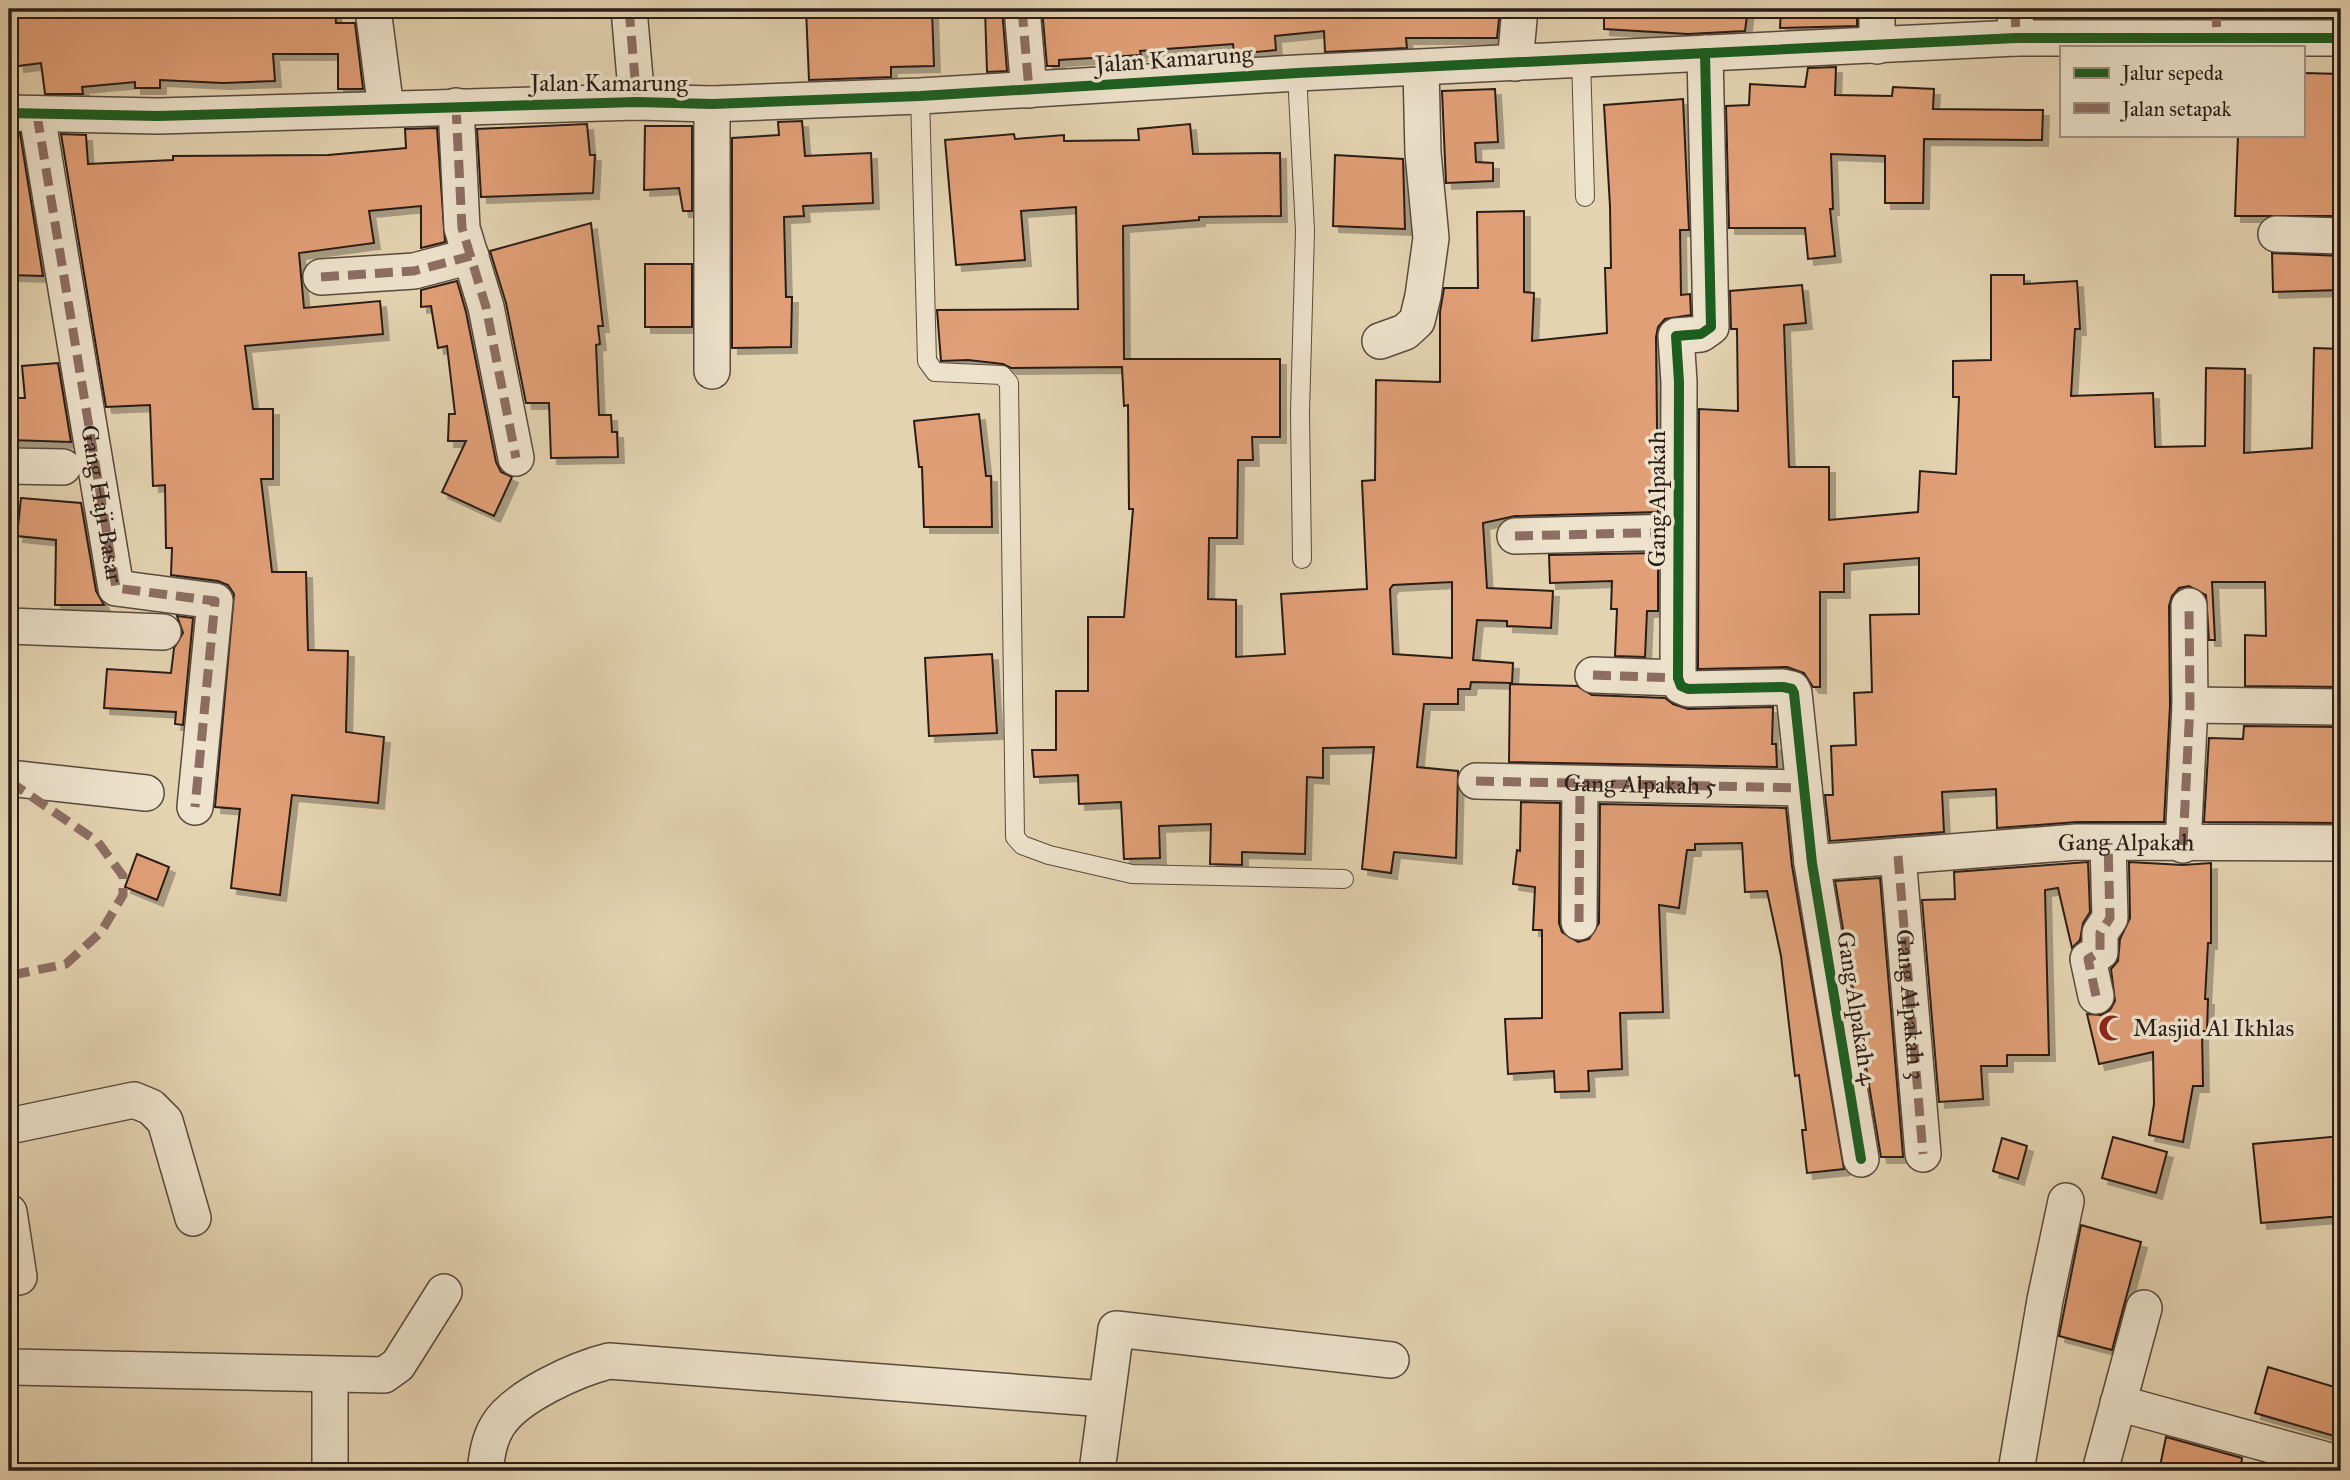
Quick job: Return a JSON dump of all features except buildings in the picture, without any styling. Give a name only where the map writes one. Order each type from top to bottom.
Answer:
[{"type":"street","points":[[373,9],[386,108]]},
{"type":"street","points":[[629,9],[637,102]]},
{"type":"street","points":[[1021,9],[1029,90]]},
{"type":"street","points":[[1515,62],[1520,9]]},
{"type":"street","points":[[1877,9],[1877,46]]},
{"type":"street","name":"Jalan Kamarung","points":[[23,114],[158,116],[637,102],[712,104],[920,96],[1297,73],[1877,46],[2016,23],[2341,38]]},
{"type":"street","name":"Gang Alpakah","points":[[1678,678],[1676,336],[1701,334],[1711,327],[1705,53]]},
{"type":"street","points":[[1380,341],[1405,332],[1417,321],[1423,296],[1431,238],[1423,153],[1421,68]]},
{"type":"street","points":[[712,104],[712,371]]},
{"type":"street","points":[[456,106],[462,228],[486,307],[516,458]]},
{"type":"street","name":"Gang Haji Basar","points":[[23,114],[116,588],[215,601],[195,807]]},
{"type":"street","points":[[2276,234],[2341,236]]},
{"type":"street","points":[[321,277],[414,271],[471,256]]},
{"type":"street","points":[[9,466],[63,467]]},
{"type":"street","points":[[1515,536],[1678,532]]},
{"type":"street","points":[[2183,845],[2190,705],[2189,606]]},
{"type":"street","points":[[9,626],[163,632]]},
{"type":"street","points":[[1593,676],[1678,678],[1681,686],[1688,689],[1791,689],[1812,863]]},
{"type":"street","points":[[2190,705],[2341,706]]},
{"type":"street","points":[[9,778],[146,793]]},
{"type":"street","name":"Gang Alpakah 5","points":[[1476,781],[1804,788]]},
{"type":"street","points":[[1579,922],[1580,785]]},
{"type":"street","name":"Gang Alpakah","points":[[1812,863],[2077,842],[2183,845],[2341,843]]},
{"type":"street","points":[[2096,996],[2088,959],[2100,952],[2100,933],[2110,918],[2108,843]]},
{"type":"street","name":"Gang Alpakah 3","points":[[1898,856],[1923,1154]]},
{"type":"street","name":"Gang Alpakah 4","points":[[1812,863],[1861,1159]]},
{"type":"street","points":[[9,1126],[134,1100],[151,1107],[166,1121],[192,1218]]},
{"type":"street","points":[[2016,1471],[2045,1300],[2066,1201]]},
{"type":"street","points":[[9,1212],[19,1277]]},
{"type":"street","points":[[13,1367],[330,1376],[390,1374],[444,1292]]},
{"type":"street","points":[[2100,1471],[2144,1308]]},
{"type":"street","points":[[1097,1471],[1116,1329],[1391,1360]]},
{"type":"street","points":[[485,1471],[488,1447],[499,1423],[527,1399],[576,1370],[609,1361],[1105,1399]]},
{"type":"street","points":[[330,1376],[330,1471]]},
{"type":"street","points":[[2118,1403],[2341,1464]]},
{"type":"lane","points":[[1581,60],[1585,197]]},
{"type":"lane","points":[[1297,73],[1305,231],[1300,412],[1302,559]]},
{"type":"lane","points":[[920,96],[927,361],[935,372],[1002,375],[1009,383],[1015,836],[1023,845],[1049,855],[1132,874],[1344,879]]},
{"type":"marked path","points":[[629,9],[637,102]]},
{"type":"marked path","points":[[1022,9],[1029,90]]},
{"type":"marked path","points":[[2015,9],[2016,38]]},
{"type":"marked path","points":[[2216,9],[2217,38]]},
{"type":"marked path","points":[[456,106],[462,228],[486,307],[516,458]]},
{"type":"marked path","points":[[37,115],[116,588],[215,601],[195,807]]},
{"type":"marked path","points":[[321,277],[414,271],[471,256]]},
{"type":"marked path","points":[[1515,536],[1678,532]]},
{"type":"marked path","points":[[2183,845],[2190,705],[2189,606]]},
{"type":"marked path","points":[[1593,675],[1678,678]]},
{"type":"marked path","points":[[9,781],[98,842],[123,876],[123,895],[101,932],[66,964],[17,974],[9,969]]},
{"type":"marked path","points":[[1476,781],[1804,788]]},
{"type":"marked path","points":[[1579,922],[1580,785]]},
{"type":"marked path","points":[[2096,996],[2088,959],[2100,952],[2100,933],[2110,918],[2108,843]]},
{"type":"marked path","points":[[1898,856],[1923,1154]]},
{"type":"cycle path","points":[[9,113],[158,116],[637,102],[712,104],[920,96],[1297,73],[2016,38],[2341,38]]},
{"type":"cycle path","points":[[1705,53],[1711,327],[1701,334],[1676,336],[1679,382],[1678,678],[1681,686],[1688,689],[1783,687],[1792,689],[1794,693],[1812,863],[1861,1159]]},
{"type":"place","name":"Masjid Al Ikhlas","points":[[2112,1028]]}]
